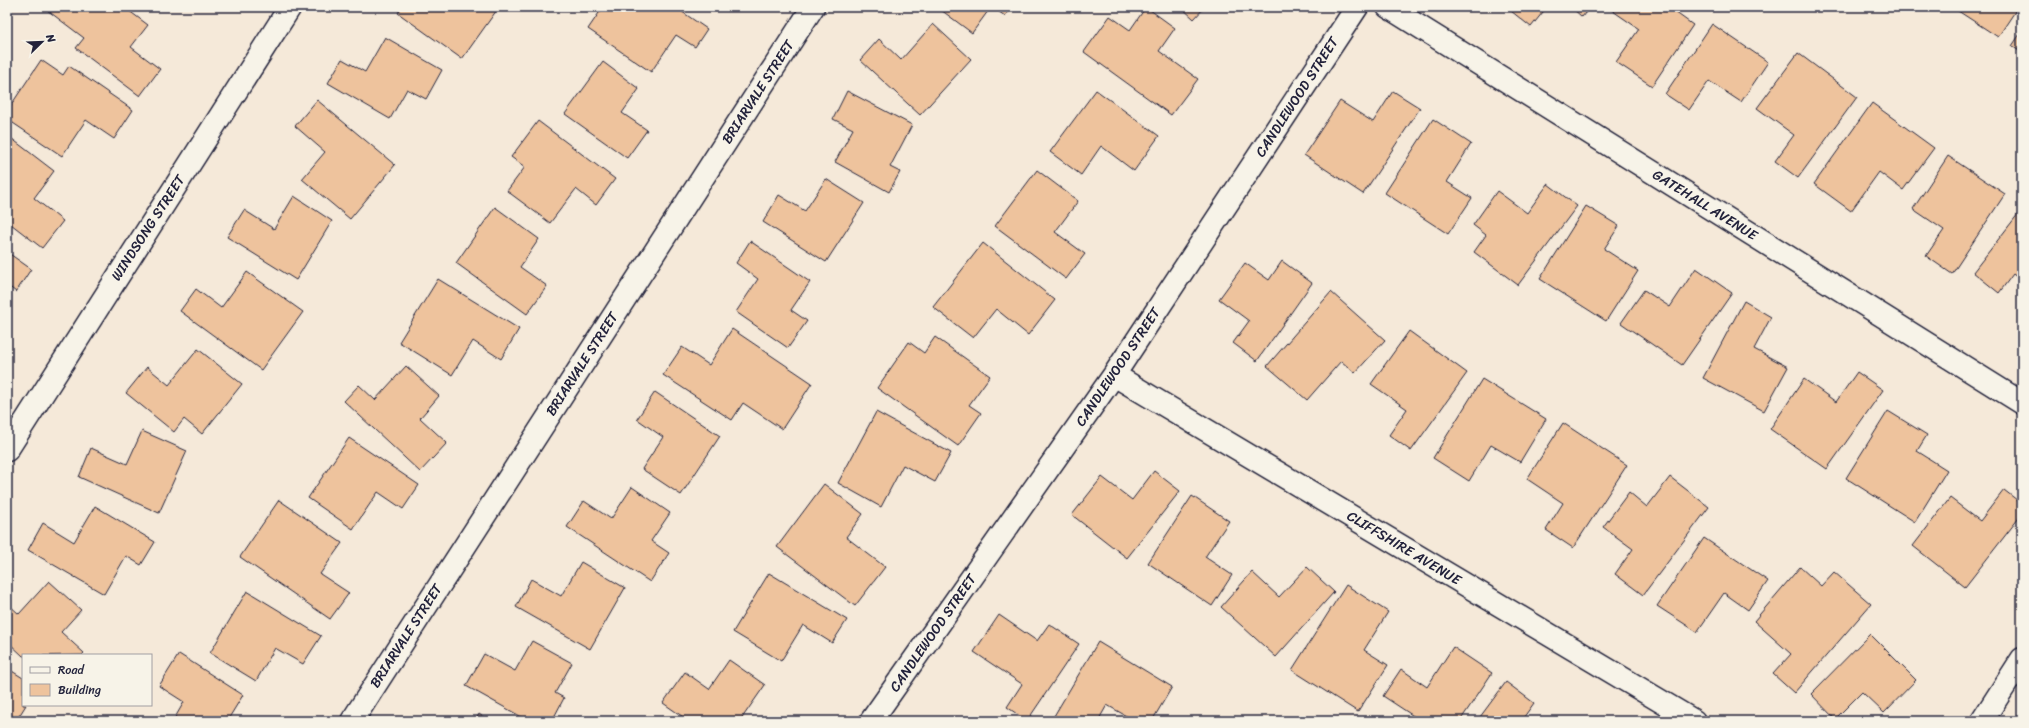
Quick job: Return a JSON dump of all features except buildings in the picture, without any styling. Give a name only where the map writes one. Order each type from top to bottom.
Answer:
[{"type":"street","name":"WINDSONG STREET","points":[[7,450],[290,7]]},
{"type":"street","name":"BRIARVALE STREET","points":[[352,721],[813,7]]},
{"type":"street","name":"CANDLEWOOD STREET","points":[[871,721],[1114,375],[1357,7]]},
{"type":"street","name":"GATEHALL AVENUE","points":[[1388,7],[2022,403]]},
{"type":"street","name":"CLIFFSHIRE AVENUE","points":[[1114,375],[1665,714],[1694,721]]},
{"type":"street","points":[[1982,721],[2022,659]]}]
